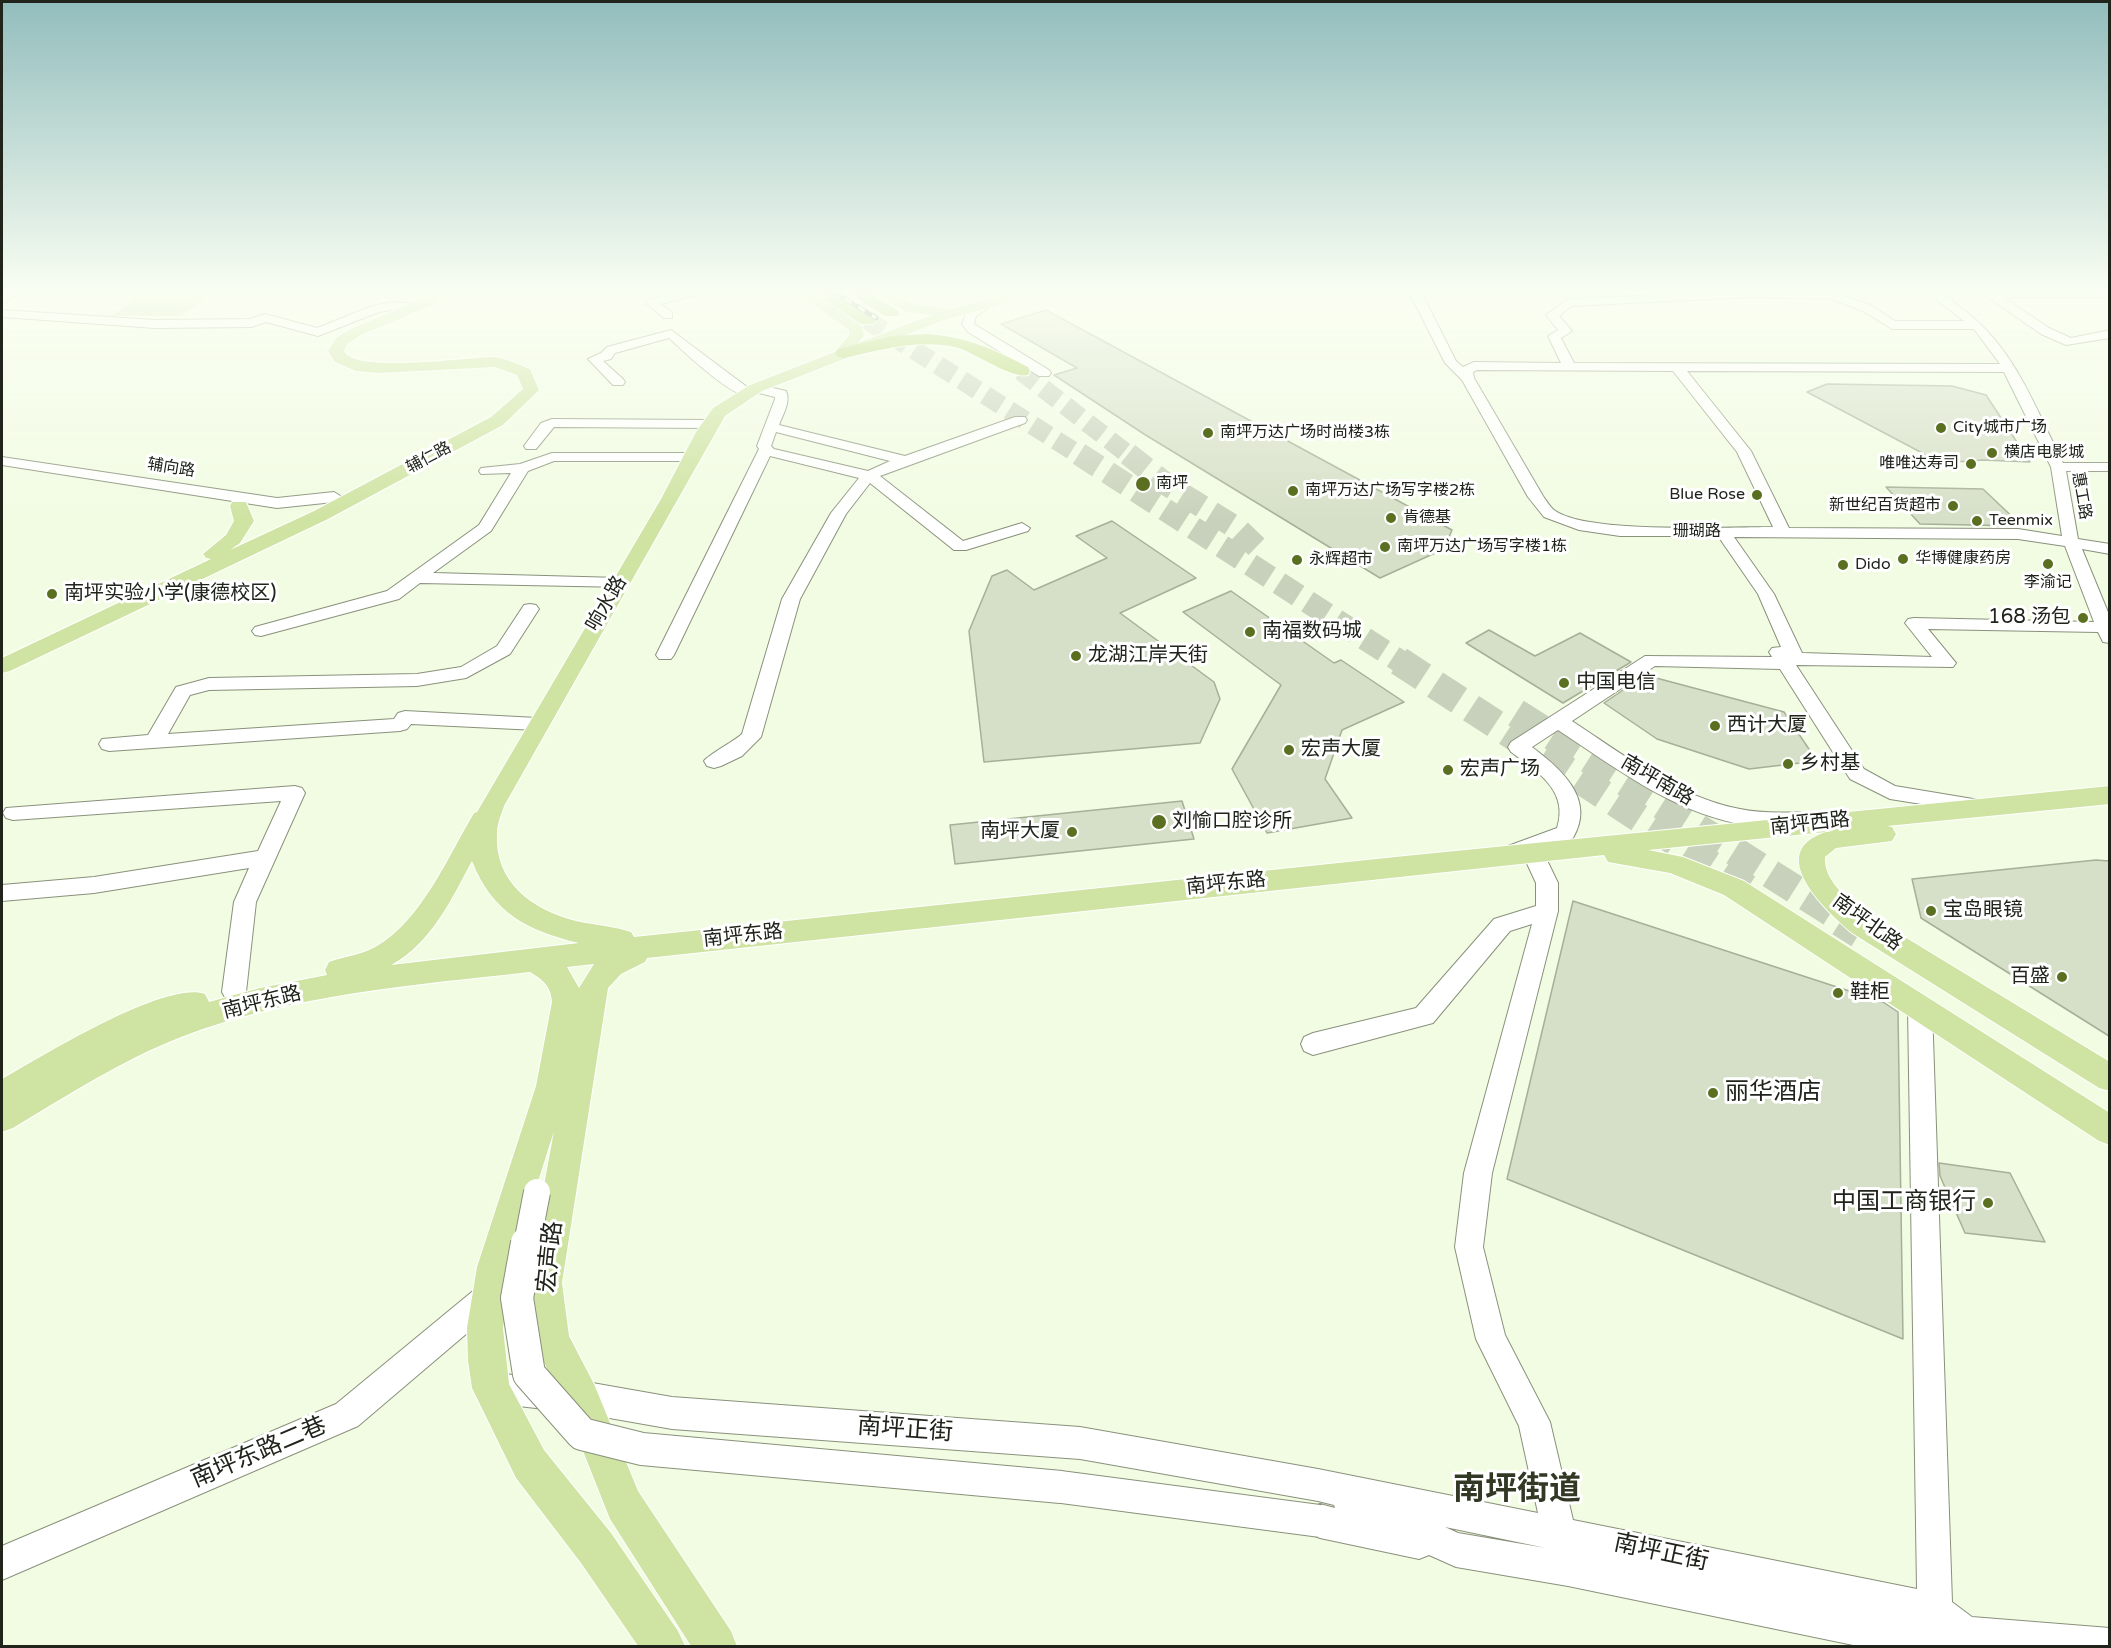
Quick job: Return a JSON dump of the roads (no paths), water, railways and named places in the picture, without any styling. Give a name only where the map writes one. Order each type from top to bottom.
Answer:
[{"type":"highway","points":[[1013,367],[1021,371]]},
{"type":"main road","name":"辅仁路","points":[[2,654],[298,516],[485,418],[516,391],[511,376],[488,367],[376,373],[338,367]]},
{"type":"main road","name":"辅仁路","points":[[366,367],[400,367]]},
{"type":"main road","name":"辅仁路","points":[[2,666],[321,515],[497,421],[531,390],[524,372],[510,367]]},
{"type":"main road","name":"响水路","points":[[667,944],[591,937],[561,929],[516,905],[499,889],[488,871],[484,851],[484,832],[491,806],[710,424],[719,412],[751,391],[811,367]]},
{"type":"main road","points":[[213,554],[241,530],[244,521],[239,506]]},
{"type":"main road","name":"南坪西路","points":[[1522,854],[1836,821],[2107,796]]},
{"type":"main road","name":"南坪北路","points":[[2107,796],[1998,821],[1834,839],[1821,844],[1813,852],[1812,862],[1815,876],[1839,908],[2109,1078]]},
{"type":"main road","name":"南坪东路","points":[[2,1118],[112,1054],[174,1026],[386,967],[399,946],[416,930],[491,806]]},
{"type":"main road","name":"南坪北路","points":[[1522,854],[1601,853],[1639,856],[1702,873],[1734,888],[2109,1131]]},
{"type":"main road","name":"南坪东路","points":[[2,1095],[100,1039],[155,1014],[234,992],[364,965],[386,967],[535,960],[667,944],[1522,854]]},
{"type":"main road","name":"宏声路","points":[[667,944],[613,962],[601,973],[594,987],[544,1282],[551,1340],[581,1397],[624,1505],[716,1647]]},
{"type":"main road","points":[[535,960],[562,979],[567,990],[567,1002],[552,1086],[515,1195],[494,1267],[485,1328],[491,1388],[530,1464],[596,1548],[663,1647]]},
{"type":"street","points":[[602,367],[618,382]]},
{"type":"street","points":[[664,655],[766,449],[764,446],[782,399],[781,394],[751,391],[729,382],[710,367]]},
{"type":"street","points":[[1034,367],[1044,373]]},
{"type":"street","name":"珊瑚路","points":[[1459,367],[1470,372],[1536,497],[1549,514],[1579,525],[1620,531],[2018,534],[2109,549]]},
{"type":"street","points":[[1466,367],[1470,372],[1570,367],[2009,368]]},
{"type":"street","points":[[1677,367],[1744,451],[1784,531]]},
{"type":"street","name":"惠工路","points":[[2009,368],[2058,467],[2071,543],[2107,633]]},
{"type":"street","points":[[714,761],[735,751],[751,737],[791,599],[839,513],[871,476],[1020,420]]},
{"type":"street","points":[[531,446],[546,426],[552,423],[710,424]]},
{"type":"street","points":[[772,427],[906,461]]},
{"type":"street","points":[[766,449],[769,452],[871,476],[960,547],[1022,528]]},
{"type":"street","points":[[486,471],[522,468],[552,457],[692,457]]},
{"type":"street","name":"辅向路","points":[[2,461],[277,502],[302,502],[334,497]]},
{"type":"street","points":[[2058,467],[2109,467]]},
{"type":"street","points":[[261,632],[393,595],[485,528],[522,468]]},
{"type":"street","name":"辅向路","points":[[2,470],[298,516],[321,515]]},
{"type":"street","points":[[1717,532],[1786,659],[1857,774],[1890,792],[1985,807]]},
{"type":"street","points":[[416,578],[620,583]]},
{"type":"street","points":[[155,740],[183,691],[209,684],[417,681],[466,672],[504,650],[530,609]]},
{"type":"street","points":[[1568,1569],[1534,1422],[1491,1338],[1469,1247],[1478,1173],[1547,911],[1547,883],[1522,854],[1566,833],[1573,818],[1569,796],[1556,776],[1518,747],[1651,660],[1786,659],[1947,663],[1914,623],[2107,633]]},
{"type":"street","points":[[109,744],[400,725],[405,717],[537,724]]},
{"type":"street","name":"南坪南路","points":[[1559,721],[1666,789],[1707,808],[1754,819],[1836,821]]},
{"type":"street","points":[[13,813],[295,793],[245,902],[234,992]]},
{"type":"street","points":[[2,893],[94,885],[265,858]]},
{"type":"street","points":[[1313,1044],[1424,1016],[1502,925],[1547,911]]},
{"type":"street","points":[[1920,1008],[1935,1610]]},
{"type":"street","points":[[552,1086],[537,1192],[517,1298],[529,1374],[582,1434],[642,1449],[1061,1487],[1320,1521],[1456,1550]]},
{"type":"street","name":"南坪东路二巷","points":[[2,1563],[347,1415],[489,1296]]},
{"type":"street","name":"南坪正街","points":[[491,1388],[581,1397],[672,1413],[1080,1443],[1318,1485],[1559,1532],[1935,1610],[1946,1642],[1568,1569],[1456,1550],[1318,1485]]},
{"type":"street","points":[[1946,1642],[2109,1646]]},
{"type":"tunnel","points":[[941,367],[1081,456]]},
{"type":"tunnel","points":[[1021,371],[1130,456]]},
{"type":"tunnel","points":[[1079,454],[1401,662]]},
{"type":"tunnel","points":[[1128,454],[1166,484],[1238,529],[1263,553]]},
{"type":"tunnel","points":[[1399,661],[1757,895]]},
{"type":"tunnel","points":[[1516,713],[1845,921]]},
{"type":"tunnel","points":[[1842,919],[1861,931]]},
{"type":"place","name":"City城市广场","points":[[1941,428]]},
{"type":"place","name":"南坪万达广场时尚楼3栋","points":[[1208,433]]},
{"type":"place","name":"横店电影城","points":[[1992,453]]},
{"type":"place","name":"唯唯达寿司","points":[[1971,464]]},
{"type":"place","name":"南坪","points":[[1143,484]]},
{"type":"place","name":"南坪万达广场写字楼2栋","points":[[1293,491]]},
{"type":"place","name":"Blue Rose","points":[[1757,495]]},
{"type":"place","name":"新世纪百货超市","points":[[1953,506]]},
{"type":"place","name":"肯德基","points":[[1391,518]]},
{"type":"place","name":"Teenmix","points":[[1977,521]]},
{"type":"place","name":"南坪万达广场写字楼1栋","points":[[1385,547]]},
{"type":"place","name":"华博健康药房","points":[[1903,559]]},
{"type":"place","name":"永辉超市","points":[[1297,560]]},
{"type":"place","name":"李渝记","points":[[2048,564]]},
{"type":"place","name":"Dido","points":[[1843,565]]},
{"type":"place","name":"南坪实验小学(康德校区)","points":[[52,594]]},
{"type":"place","name":"168 汤包","points":[[2083,618]]},
{"type":"place","name":"南福数码城","points":[[1250,632]]},
{"type":"place","name":"龙湖江岸天街","points":[[1076,656]]},
{"type":"place","name":"中国电信","points":[[1564,683]]},
{"type":"place","name":"西计大厦","points":[[1715,726]]},
{"type":"place","name":"宏声大厦","points":[[1289,750]]},
{"type":"place","name":"乡村基","points":[[1788,764]]},
{"type":"place","name":"宏声广场","points":[[1448,770]]},
{"type":"place","name":"刘愉口腔诊所","points":[[1159,822]]},
{"type":"place","name":"南坪大厦","points":[[1072,832]]},
{"type":"place","name":"宝岛眼镜","points":[[1931,911]]},
{"type":"place","name":"百盛","points":[[2062,977]]},
{"type":"place","name":"鞋柜","points":[[1838,993]]},
{"type":"place","name":"丽华酒店","points":[[1713,1093]]},
{"type":"place","name":"中国工商银行","points":[[1988,1203]]},
{"type":"district","name":"南坪街道","points":[[1517,1491]]}]
